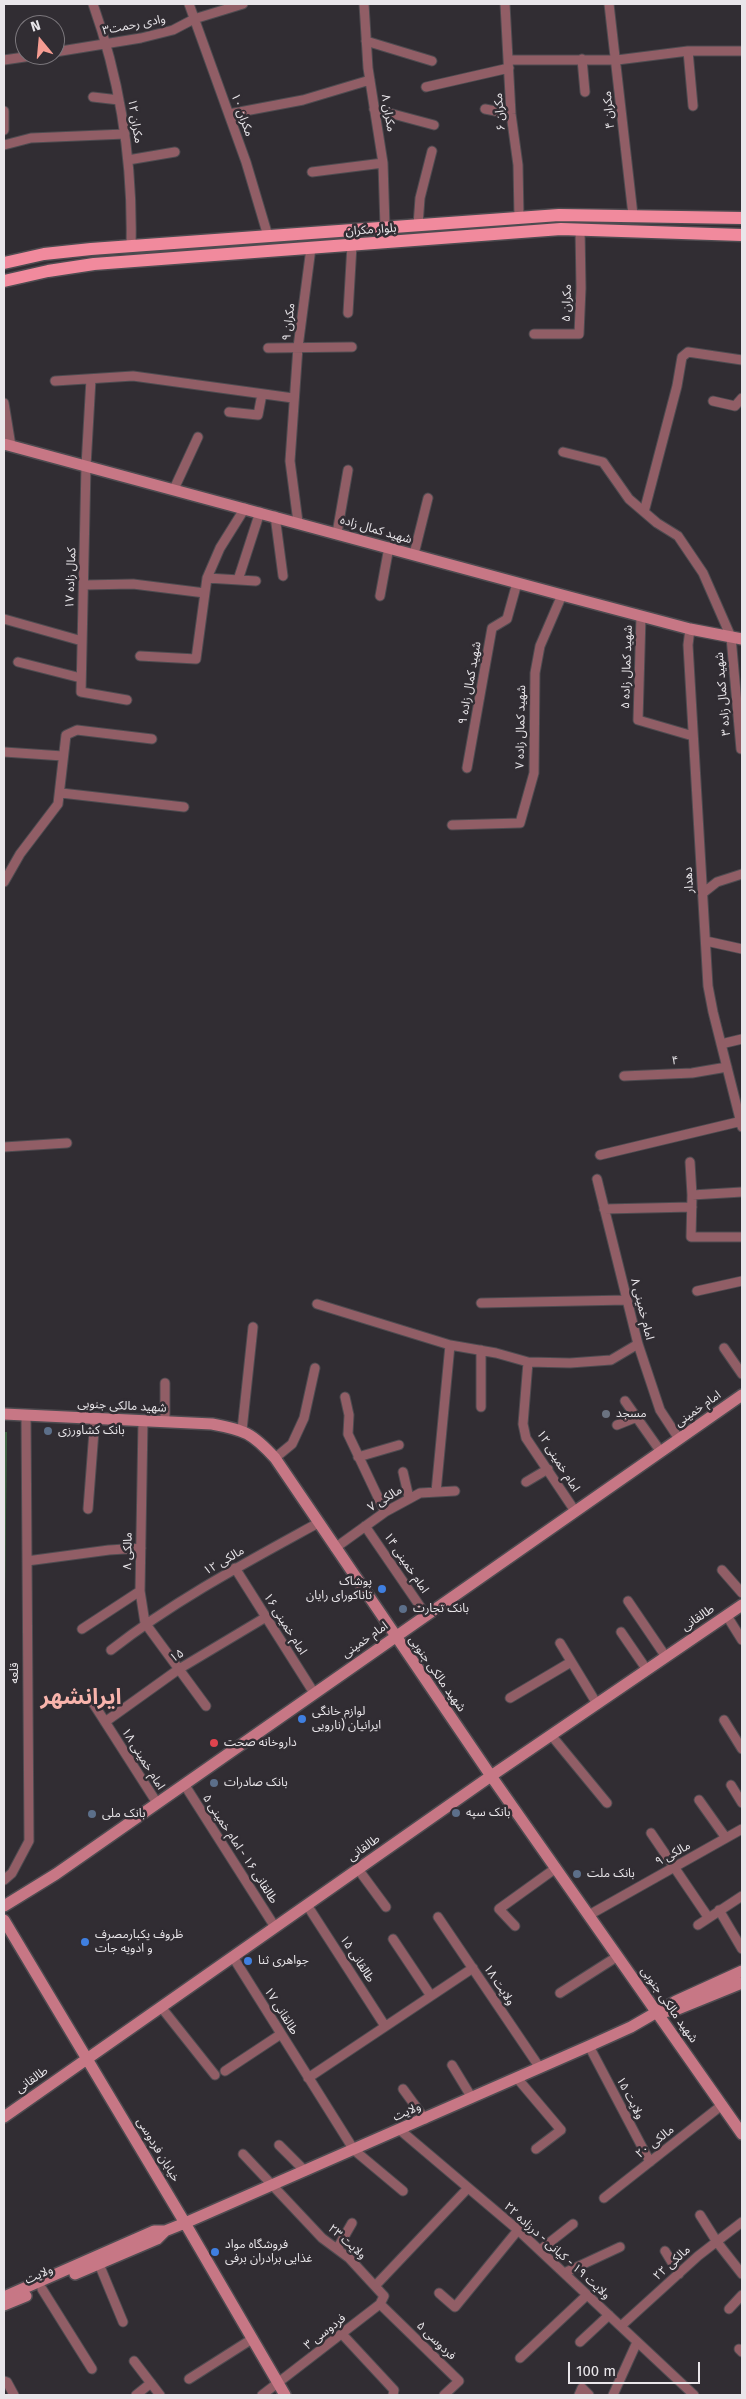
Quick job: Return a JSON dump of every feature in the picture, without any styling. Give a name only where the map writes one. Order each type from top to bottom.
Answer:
[{"type":"main road","name":"بلوار مکران","points":[[4,263],[44,254],[131,246],[519,217],[633,215],[742,218]]},
{"type":"main road","name":"بلوار مکران","points":[[4,281],[48,270],[94,264],[580,229],[742,235]]},
{"type":"street","name":"مکران ۱۲","points":[[93,4],[107,44],[125,134],[132,196],[131,246]]},
{"type":"street","name":"مکران ۱۰","points":[[189,4],[246,162],[268,236]]},
{"type":"street","name":"وادی رحمت۳","points":[[65,50],[173,30],[194,19],[242,4]]},
{"type":"street","name":"مکران ۸","points":[[364,4],[370,80],[383,163],[385,227]]},
{"type":"street","name":"مکران ۶","points":[[505,4],[511,114],[518,165],[519,217]]},
{"type":"street","name":"مکران ۴","points":[[609,4],[617,60],[633,215]]},
{"type":"street","points":[[366,41],[432,61]]},
{"type":"street","points":[[426,87],[509,64],[582,59],[617,60],[688,51],[742,50]]},
{"type":"street","points":[[688,51],[694,106]]},
{"type":"street","points":[[582,59],[586,92]]},
{"type":"street","points":[[229,114],[303,100],[370,80]]},
{"type":"street","points":[[93,97],[119,100]]},
{"type":"street","points":[[374,109],[434,125]]},
{"type":"street","points":[[484,109],[511,114]]},
{"type":"street","points":[[4,111],[4,130]]},
{"type":"street","points":[[4,145],[31,138],[125,134]]},
{"type":"street","points":[[418,225],[420,198],[432,151]]},
{"type":"street","points":[[128,160],[175,152]]},
{"type":"street","points":[[312,172],[383,163]]},
{"type":"street","name":"مکران ۵","points":[[534,334],[579,334],[581,288],[580,229]]},
{"type":"street","points":[[348,314],[352,245]]},
{"type":"street","name":"مکران ۹","points":[[298,522],[290,461],[298,347],[311,248]]},
{"type":"street","points":[[268,348],[352,347]]},
{"type":"street","points":[[644,512],[677,386],[682,357],[688,352],[742,360]]},
{"type":"street","points":[[54,381],[133,376],[293,398]]},
{"type":"street","name":"کمال زاده ۱۷","points":[[91,379],[86,466],[81,692],[127,700]]},
{"type":"street","points":[[229,412],[258,415],[262,394]]},
{"type":"street","points":[[713,401],[735,406],[742,398]]},
{"type":"street","points":[[4,403],[7,445]]},
{"type":"street","points":[[174,489],[198,437]]},
{"type":"street","name":"شهید کمال زاده","points":[[7,445],[298,522],[562,596],[690,629],[736,638]]},
{"type":"street","name":"شهید کمال زاده ۳","points":[[563,452],[603,462],[629,499],[657,523],[678,536],[703,573],[736,638],[741,750]]},
{"type":"street","points":[[337,533],[348,470]]},
{"type":"street","points":[[414,554],[428,498]]},
{"type":"street","points":[[140,656],[196,659],[207,578],[220,548],[245,508]]},
{"type":"street","points":[[238,580],[260,512]]},
{"type":"street","points":[[275,516],[283,576]]},
{"type":"street","points":[[380,596],[388,547]]},
{"type":"street","points":[[207,578],[256,581]]},
{"type":"street","name":"شهید کمال زاده ۹","points":[[467,768],[492,628],[507,619],[517,583]]},
{"type":"street","points":[[84,585],[133,584],[205,593]]},
{"type":"street","name":"شهید کمال زاده ۷","points":[[452,825],[520,823],[534,773],[535,673],[540,646],[562,596]]},
{"type":"street","name":"شهید کمال زاده ۵","points":[[641,616],[638,720],[693,736]]},
{"type":"street","points":[[4,619],[82,641]]},
{"type":"street","name":"دهدار","points":[[690,629],[688,645],[708,986],[742,1123]]},
{"type":"street","points":[[18,662],[81,678]]},
{"type":"street","points":[[4,882],[20,854],[58,804],[61,793],[66,735],[77,730],[152,739]]},
{"type":"street","points":[[4,752],[63,756]]},
{"type":"street","points":[[61,793],[184,807]]},
{"type":"street","points":[[703,893],[717,882],[742,874]]},
{"type":"street","points":[[706,941],[742,949]]},
{"type":"street","points":[[721,1044],[742,1039]]},
{"type":"street","name":"۴","points":[[624,1076],[692,1072],[727,1067]]},
{"type":"street","points":[[600,1155],[742,1123]]},
{"type":"street","points":[[4,1146],[67,1143]]},
{"type":"street","points":[[690,1162],[692,1195],[691,1237],[742,1237]]},
{"type":"street","name":"امام خمینی ۸","points":[[597,1179],[638,1344],[660,1410],[680,1439]]},
{"type":"street","points":[[692,1195],[742,1192]]},
{"type":"street","points":[[604,1209],[692,1207]]},
{"type":"street","points":[[697,1291],[742,1281]]},
{"type":"street","points":[[481,1303],[627,1300]]},
{"type":"street","points":[[317,1304],[450,1345],[481,1350],[528,1362],[570,1363],[612,1360],[638,1344]]},
{"type":"street","points":[[242,1430],[253,1327]]},
{"type":"street","points":[[436,1492],[450,1345]]},
{"type":"street","points":[[724,1348],[742,1374]]},
{"type":"street","points":[[481,1350],[481,1407]]},
{"type":"street","name":"امام خمینی ۱۲","points":[[528,1362],[523,1424],[526,1438],[575,1511]]},
{"type":"street","points":[[275,1458],[292,1444],[304,1418],[315,1368]]},
{"type":"street","points":[[165,1383],[165,1422]]},
{"type":"street","name":"امام خمینی","points":[[4,1906],[56,1874],[394,1636],[742,1395]]},
{"type":"street","points":[[346,1397],[349,1415],[348,1434],[385,1512]]},
{"type":"street","points":[[625,1401],[661,1452]]},
{"type":"street","name":"شهید مالکی جنوبی","points":[[4,1414],[212,1424],[242,1430],[259,1441],[275,1458],[490,1776],[741,2131]]},
{"type":"street","name":"قلعه","points":[[4,1880],[12,1873],[29,1841],[26,1415]]},
{"type":"street","points":[[88,1509],[95,1418]]},
{"type":"street","points":[[617,1425],[637,1418]]},
{"type":"street","name":"مالکی ۸","points":[[143,1421],[140,1591],[145,1623],[206,1706]]},
{"type":"street","points":[[358,1457],[399,1445]]},
{"type":"street","points":[[526,1482],[548,1470]]},
{"type":"street","points":[[403,1472],[409,1498]]},
{"type":"street","name":"مالکی ۷","points":[[335,1548],[385,1512],[409,1498],[420,1493],[455,1491]]},
{"type":"street","name":"مالکی ۱۲","points":[[111,1650],[145,1623],[235,1568],[318,1523]]},
{"type":"street","name":"امام خمینی ۱۴","points":[[365,1526],[426,1615]]},
{"type":"street","points":[[27,1561],[109,1550],[141,1548]]},
{"type":"street","name":"امام خمینی ۱۶","points":[[235,1568],[314,1693]]},
{"type":"street","points":[[722,1570],[742,1593]]},
{"type":"street","points":[[82,1629],[140,1591]]},
{"type":"street","points":[[628,1601],[666,1657]]},
{"type":"street","name":"طالقانی","points":[[4,2116],[490,1776],[742,1605]]},
{"type":"street","name":"۱۵","points":[[105,1722],[179,1669],[266,1616]]},
{"type":"street","points":[[727,1616],[742,1640]]},
{"type":"street","points":[[621,1632],[647,1670]]},
{"type":"street","points":[[560,1643],[596,1704]]},
{"type":"street","points":[[510,1698],[571,1662]]},
{"type":"street","name":"امام خمینی ۱۸","points":[[92,1703],[156,1803]]},
{"type":"street","points":[[724,1720],[742,1749]]},
{"type":"street","points":[[551,1735],[607,1804]]},
{"type":"street","name":"طالقانی ۱۶ - امام خمینی ۵","points":[[184,1784],[275,1927]]},
{"type":"street","points":[[731,1785],[742,1803]]},
{"type":"street","points":[[699,1800],[726,1838]]},
{"type":"street","name":"مالکی ۹","points":[[589,1915],[742,1829]]},
{"type":"street","points":[[651,1833],[708,1918]]},
{"type":"street","points":[[515,1926],[499,1909],[556,1868]]},
{"type":"street","points":[[358,1869],[386,1908]]},
{"type":"street","points":[[698,1925],[742,1896]]},
{"type":"street","name":"طالقانی ۱۵","points":[[307,1905],[385,2026]]},
{"type":"street","points":[[719,1910],[742,1949]]},
{"type":"street","name":"ولایت ۱۸","points":[[438,1916],[540,2068]]},
{"type":"street","name":"خیابان فردوسی","points":[[4,1920],[185,2223],[285,2395]]},
{"type":"street","points":[[392,1939],[431,1996]]},
{"type":"street","points":[[560,1993],[618,1956]]},
{"type":"street","name":"طالقانی ۱۷","points":[[233,1957],[354,2150],[403,2190]]},
{"type":"street","points":[[308,2078],[473,1968]]},
{"type":"street","name":"ولایت","points":[[4,2297],[154,2231],[165,2231],[185,2223],[425,2119],[589,2046],[657,2013],[676,2001],[742,1972]]},
{"type":"street","name":"ولایت","points":[[657,2013],[678,2009],[742,1983]]},
{"type":"street","points":[[161,2007],[214,2075]]},
{"type":"street","points":[[224,2071],[281,2034]]},
{"type":"street","name":"ولایت ۱۵","points":[[589,2046],[650,2162]]},
{"type":"street","points":[[452,2065],[472,2098]]},
{"type":"street","points":[[517,2078],[562,2130],[536,2149]]},
{"type":"street","points":[[403,2089],[425,2119]]},
{"type":"street","name":"مالکی ۲۰","points":[[604,2198],[722,2105]]},
{"type":"street","name":"ولایت ۱۹ - کیانی - درزاده ۲۲","points":[[400,2130],[518,2230],[694,2395]]},
{"type":"street","points":[[279,2145],[305,2170]]},
{"type":"street","name":"ولایت ۲۳","points":[[244,2154],[322,2238],[349,2258],[375,2286],[382,2300]]},
{"type":"street","points":[[375,2286],[468,2188]]},
{"type":"street","points":[[700,2215],[716,2242],[742,2274]]},
{"type":"street","name":"مالکی ۲۲","points":[[621,2326],[716,2242],[742,2222]]},
{"type":"street","points":[[337,2249],[352,2223]]},
{"type":"street","points":[[540,2250],[573,2224]]},
{"type":"street","points":[[439,2293],[455,2307],[518,2230]]},
{"type":"street","name":"ولایت","points":[[4,2305],[157,2239],[165,2231]]},
{"type":"street","points":[[564,2273],[620,2247]]},
{"type":"street","points":[[665,2251],[679,2274]]},
{"type":"street","points":[[99,2264],[123,2322]]},
{"type":"street","points":[[42,2288],[92,2369]]},
{"type":"street","points":[[520,2358],[587,2295]]},
{"type":"street","points":[[729,2309],[742,2295]]},
{"type":"street","name":"فردوسی ۳","points":[[262,2395],[279,2384],[382,2300]]},
{"type":"street","name":"فردوسی ۵","points":[[382,2300],[459,2381],[444,2395]]},
{"type":"street","points":[[580,2342],[609,2315]]},
{"type":"street","points":[[342,2334],[394,2390],[393,2395]]},
{"type":"street","points":[[189,2378],[252,2339]]},
{"type":"street","points":[[613,2395],[637,2342]]},
{"type":"street","points":[[134,2361],[160,2395]]},
{"type":"street","points":[[4,2381],[7,2382],[14,2395]]},
{"type":"street","points":[[136,2395],[151,2383]]},
{"type":"street","points":[[579,2395],[582,2388],[589,2395]]},
{"type":"green space","points":[[4,1432],[7,1432],[5,1601],[4,1601]]},
{"type":"place","name":"مسجد","points":[[606,1414]]},
{"type":"place","name":"بانک کشاورزی","points":[[48,1431]]},
{"type":"place","name":"پوشاک تاناکورای رایان","points":[[382,1589]]},
{"type":"place","name":"بانک تجارت","points":[[403,1609]]},
{"type":"place","name":"لوازم خانگی ایرانیان (نارویی","points":[[302,1719]]},
{"type":"place","name":"داروخانه صحت","points":[[214,1743]]},
{"type":"place","name":"بانک صادرات","points":[[214,1783]]},
{"type":"place","name":"بانک سپه","points":[[456,1813]]},
{"type":"place","name":"بانک ملی","points":[[92,1814]]},
{"type":"place","name":"بانک ملت","points":[[577,1874]]},
{"type":"place","name":"ظروف یکبارمصرف و ادویه جات","points":[[85,1942]]},
{"type":"place","name":"جواهری ثنا","points":[[248,1961]]},
{"type":"place","name":"فروشگاه مواد غذایی برادران برفی","points":[[215,2252]]},
{"type":"district","name":"ایرانشهر","points":[[81,1698]]}]
